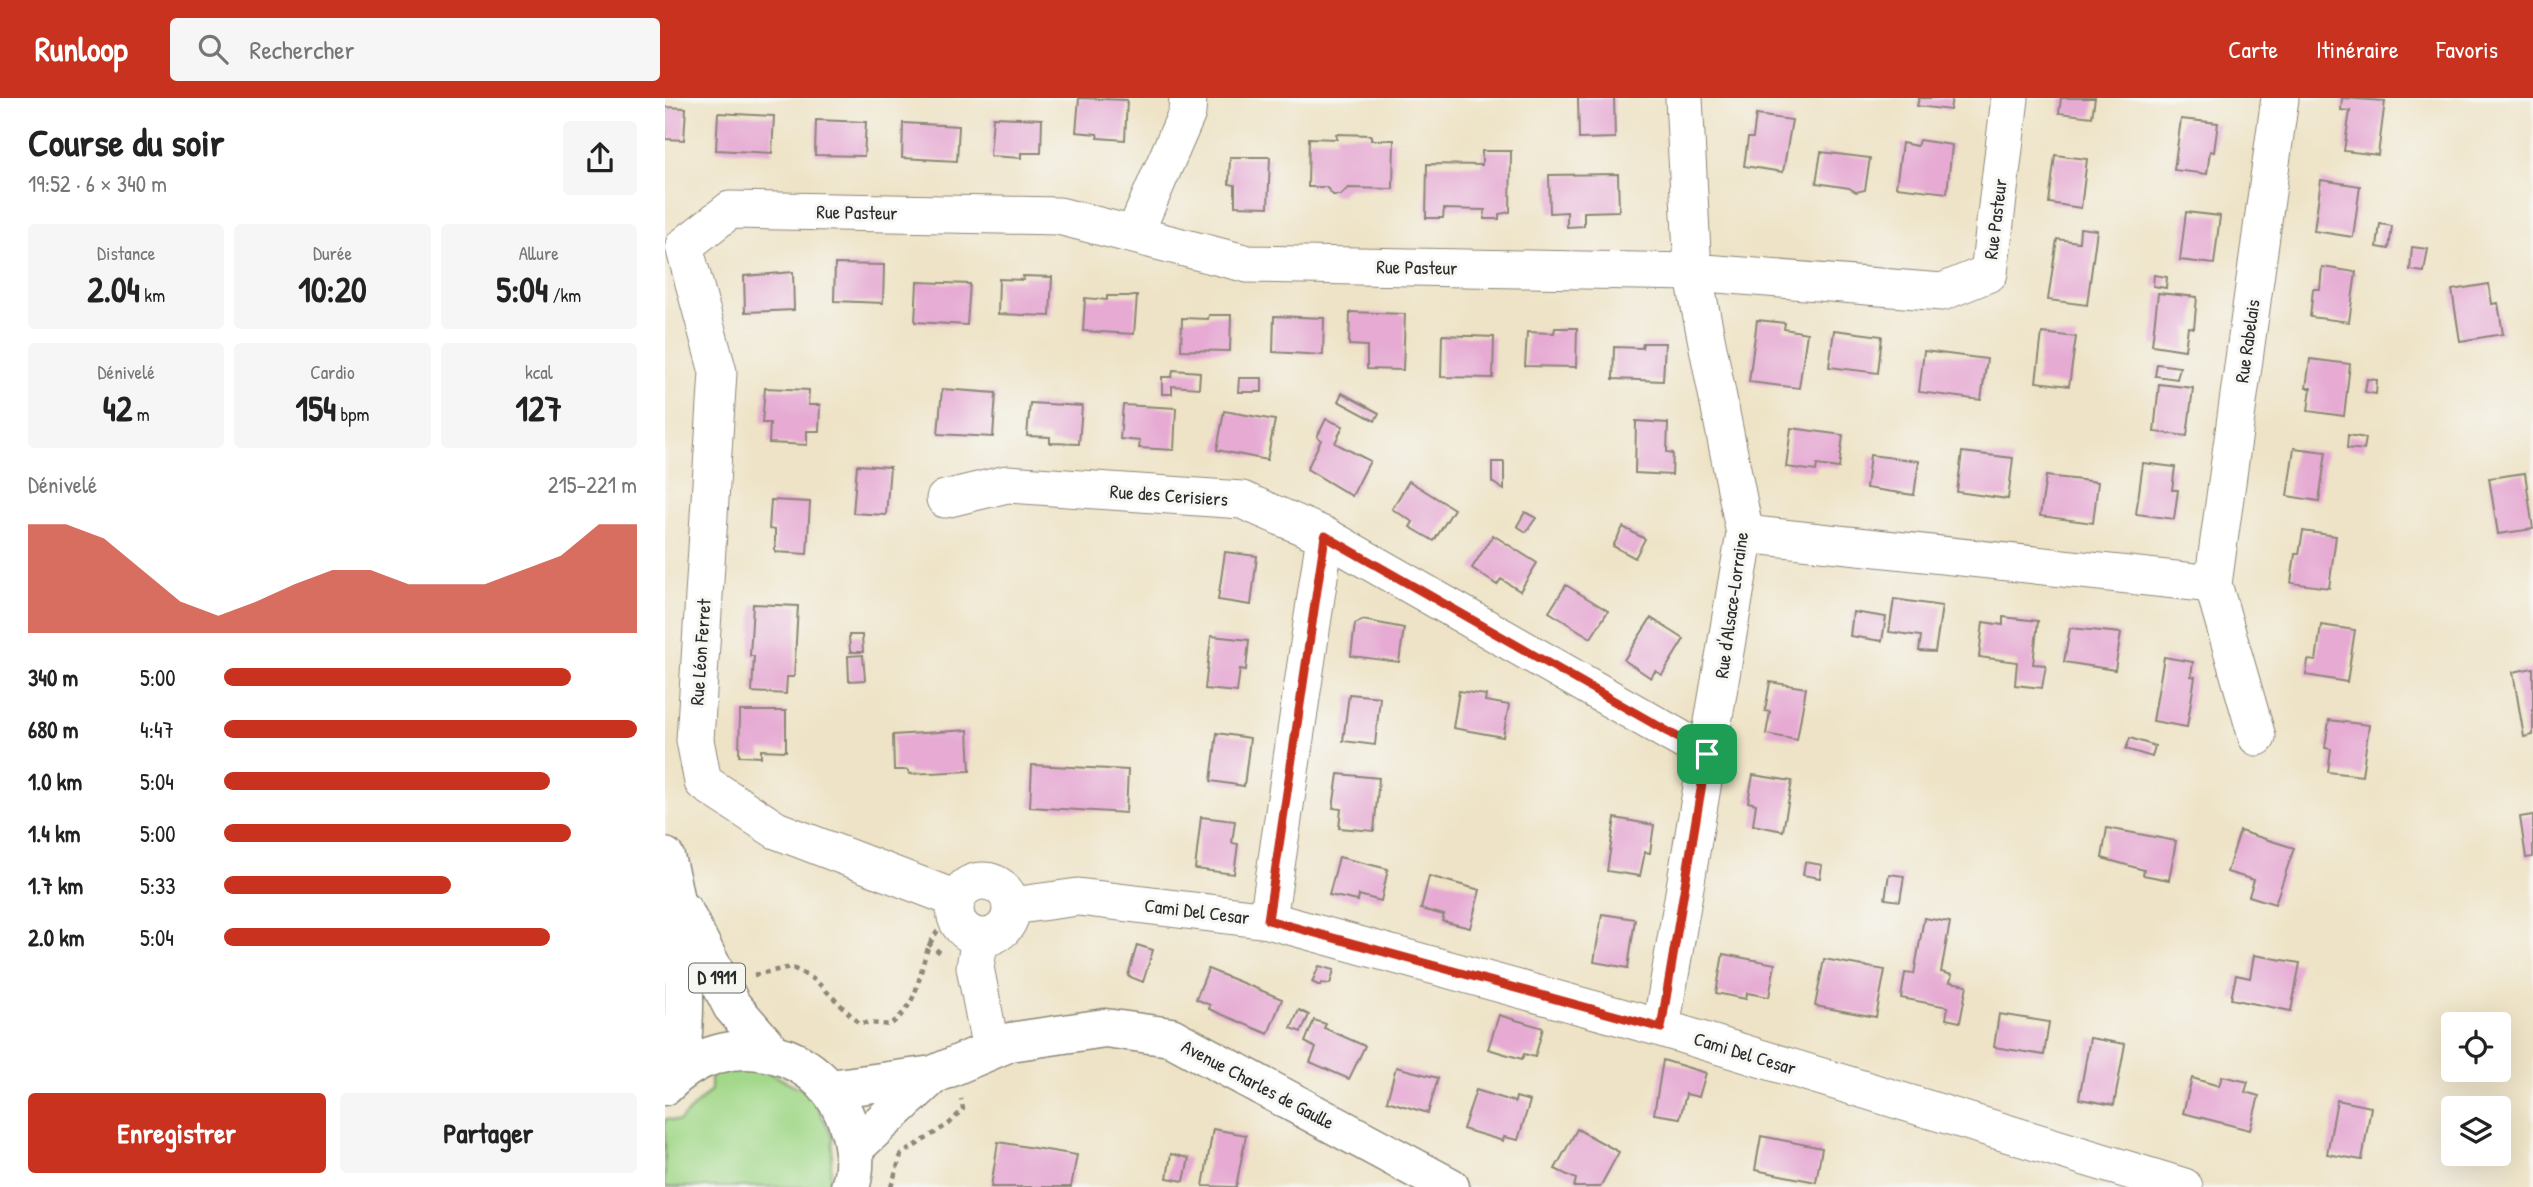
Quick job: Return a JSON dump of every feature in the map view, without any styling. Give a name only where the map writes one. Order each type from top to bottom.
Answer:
[{"type":"main road","name":"D 1911","points":[[665,857],[675,895],[686,1022],[672,1079]]},
{"type":"main road","name":"D 1911","points":[[675,895],[732,1006],[772,1052]]},
{"type":"main road","name":"Avenue Charles de Gaulle","points":[[830,1089],[933,1075],[1010,1042],[1105,1028],[1171,1037],[1450,1187]]},
{"type":"main road","points":[[672,1079],[718,1054],[739,1049],[772,1052],[804,1066],[830,1089],[846,1117],[854,1149],[850,1187]]},
{"type":"main road","name":"Avenue Charles de Gaulle","points":[[854,1149],[933,1075]]},
{"type":"street","points":[[1134,235],[1187,113],[1188,98]]},
{"type":"street","name":"Rue d'Alsace-Lorraine","points":[[1661,1028],[1745,534],[1693,272],[1684,98]]},
{"type":"street","name":"Rue Pasteur","points":[[674,238],[730,210],[1059,216],[1248,264],[1693,272],[1942,292],[1989,273],[2010,98]]},
{"type":"street","name":"Rue Rabelais","points":[[2257,737],[2213,584],[2280,98]]},
{"type":"street","name":"Rue Léon Ferret","points":[[674,238],[718,372],[695,740],[703,782],[776,830],[964,919]]},
{"type":"street","name":"Rue des Cerisiers","points":[[946,499],[1007,484],[1242,500],[1325,536],[1707,754]]},
{"type":"street","points":[[1745,534],[2213,584]]},
{"type":"street","points":[[1268,920],[1325,536]]},
{"type":"street","points":[[964,919],[999,933],[1007,926],[1012,906],[1007,894],[998,885],[986,881],[974,882],[963,888],[964,919],[991,1050]]},
{"type":"street","name":"Cami Del Cesar","points":[[1012,906],[1078,897],[1268,920],[1661,1028],[2184,1187]]},
{"type":"path","points":[[743,978],[791,967],[815,980],[859,1023],[890,1025],[907,1013],[920,983],[928,943],[942,926],[964,919]]},
{"type":"green space","points":[[711,1070],[763,1070],[810,1093],[833,1137],[830,1181],[826,1187],[665,1187],[665,1119],[679,1121],[711,1090]]},
{"type":"building","points":[[1079,98],[1127,100],[1125,140],[1098,138],[1097,134],[1076,132]]},
{"type":"building","points":[[1578,98],[1614,98],[1615,138],[1579,139]]},
{"type":"building","points":[[1919,98],[1952,98],[1950,110],[1917,106]]},
{"type":"building","points":[[2061,98],[2095,98],[2092,117],[2059,113]]},
{"type":"building","points":[[2342,98],[2385,101],[2378,155],[2344,151],[2350,111],[2341,110]]},
{"type":"building","points":[[665,107],[686,108],[684,140],[665,139]]},
{"type":"building","points":[[718,113],[774,116],[772,153],[716,150]]},
{"type":"building","points":[[1756,115],[1792,120],[1783,172],[1744,166],[1748,138],[1753,138]]},
{"type":"building","points":[[993,117],[1042,119],[1041,153],[1021,153],[1021,158],[990,156]]},
{"type":"building","points":[[2181,119],[2218,123],[2214,152],[2210,151],[2207,174],[2174,170]]},
{"type":"building","points":[[816,120],[866,122],[864,156],[815,155]]},
{"type":"building","points":[[903,123],[959,126],[957,161],[902,158]]},
{"type":"building","points":[[1336,134],[1371,135],[1371,140],[1394,140],[1393,189],[1348,188],[1341,195],[1333,195],[1326,187],[1308,187],[1309,138],[1337,139]]},
{"type":"building","points":[[1919,140],[1952,145],[1947,193],[1896,187],[1902,143],[1917,146]]},
{"type":"building","points":[[1482,151],[1511,151],[1510,212],[1499,214],[1499,219],[1484,219],[1485,210],[1444,209],[1443,218],[1426,218],[1427,164],[1482,165]]},
{"type":"building","points":[[1821,152],[1870,158],[1865,190],[1856,192],[1849,188],[1816,183]]},
{"type":"building","points":[[2055,155],[2087,159],[2081,208],[2049,203]]},
{"type":"building","points":[[1230,157],[1270,157],[1268,207],[1235,206],[1235,185],[1229,184]]},
{"type":"building","points":[[1618,174],[1619,211],[1584,212],[1584,226],[1567,227],[1567,212],[1550,213],[1549,175]]},
{"type":"building","points":[[2321,180],[2360,186],[2353,237],[2314,231]]},
{"type":"building","points":[[2186,212],[2220,216],[2214,264],[2180,260]]},
{"type":"building","points":[[2380,224],[2392,226],[2389,249],[2377,247]]},
{"type":"building","points":[[2080,228],[2097,230],[2087,305],[2048,300],[2057,239],[2079,242]]},
{"type":"building","points":[[2412,247],[2428,249],[2424,272],[2410,270]]},
{"type":"building","points":[[835,264],[884,265],[883,303],[834,301]]},
{"type":"building","points":[[2322,267],[2356,272],[2349,322],[2310,317],[2313,289],[2320,289]]},
{"type":"building","points":[[793,272],[794,310],[745,312],[744,276]]},
{"type":"building","points":[[2154,275],[2167,277],[2166,288],[2153,286]]},
{"type":"building","points":[[1023,276],[1052,277],[1050,316],[998,314],[999,279],[1024,280]]},
{"type":"building","points":[[917,282],[970,284],[967,325],[915,322]]},
{"type":"building","points":[[2489,284],[2492,304],[2498,303],[2503,334],[2460,341],[2452,290]]},
{"type":"building","points":[[2158,293],[2197,297],[2194,328],[2188,327],[2185,350],[2152,345]]},
{"type":"building","points":[[1107,296],[1137,296],[1134,334],[1083,331],[1085,298],[1107,300]]},
{"type":"building","points":[[1350,312],[1405,314],[1403,370],[1367,369],[1367,346],[1349,345]]},
{"type":"building","points":[[1209,315],[1231,315],[1230,351],[1181,350],[1182,318],[1208,319]]},
{"type":"building","points":[[1274,316],[1324,318],[1323,355],[1273,352]]},
{"type":"building","points":[[1757,320],[1785,323],[1784,329],[1807,333],[1799,388],[1749,382]]},
{"type":"building","points":[[1555,328],[1577,328],[1576,367],[1525,366],[1527,332],[1554,333]]},
{"type":"building","points":[[1834,330],[1882,336],[1878,373],[1829,367]]},
{"type":"building","points":[[2042,333],[2076,337],[2069,386],[2036,382]]},
{"type":"building","points":[[1442,335],[1494,337],[1493,378],[1441,377]]},
{"type":"building","points":[[1643,343],[1665,343],[1663,381],[1613,379],[1614,347],[1642,348]]},
{"type":"building","points":[[1924,351],[1987,359],[1981,400],[1919,392]]},
{"type":"building","points":[[2310,359],[2350,364],[2344,416],[2308,411],[2311,388],[2306,388]]},
{"type":"building","points":[[2157,364],[2180,367],[2177,379],[2155,376]]},
{"type":"building","points":[[1173,370],[1200,372],[1199,388],[1172,386],[1172,394],[1162,394],[1162,377],[1172,377]]},
{"type":"building","points":[[1239,378],[1262,378],[1262,392],[1238,392]]},
{"type":"building","points":[[2367,379],[2377,380],[2376,394],[2365,392]]},
{"type":"building","points":[[2159,384],[2193,388],[2187,436],[2154,432]]},
{"type":"building","points":[[765,388],[809,390],[808,405],[820,405],[819,431],[807,431],[807,445],[769,443],[770,423],[762,423]]},
{"type":"building","points":[[942,389],[996,393],[993,437],[938,434]]},
{"type":"building","points":[[1342,393],[1379,413],[1375,421],[1338,401]]},
{"type":"building","points":[[1030,403],[1082,406],[1079,444],[1050,443],[1050,437],[1027,436]]},
{"type":"building","points":[[1123,405],[1176,408],[1174,450],[1139,448],[1140,441],[1120,439]]},
{"type":"building","points":[[1224,411],[1275,420],[1267,460],[1217,450]]},
{"type":"building","points":[[1326,419],[1343,426],[1335,443],[1370,461],[1352,496],[1307,469],[1321,440],[1317,437]]},
{"type":"building","points":[[1636,421],[1668,423],[1667,452],[1673,453],[1672,475],[1635,473]]},
{"type":"building","points":[[1791,428],[1843,435],[1839,468],[1817,465],[1816,471],[1786,467]]},
{"type":"building","points":[[2348,435],[2366,438],[2364,450],[2347,448]]},
{"type":"building","points":[[2294,448],[2326,452],[2319,501],[2287,496]]},
{"type":"building","points":[[1962,452],[2013,458],[2008,499],[1957,492]]},
{"type":"building","points":[[1870,455],[1919,461],[1914,495],[1866,488]]},
{"type":"building","points":[[1492,462],[1504,462],[1504,490],[1492,482]]},
{"type":"building","points":[[2143,463],[2175,467],[2172,490],[2178,490],[2174,519],[2136,514]]},
{"type":"building","points":[[857,465],[890,467],[886,515],[853,513]]},
{"type":"building","points":[[2525,473],[2533,529],[2498,534],[2489,478]]},
{"type":"building","points":[[2046,476],[2098,482],[2093,523],[2040,516]]},
{"type":"building","points":[[1409,481],[1454,509],[1434,541],[1410,527],[1413,522],[1392,509]]},
{"type":"building","points":[[771,500],[810,502],[807,554],[775,552],[775,530],[769,529]]},
{"type":"building","points":[[1525,512],[1536,518],[1526,532],[1517,526]]},
{"type":"building","points":[[1623,527],[1645,539],[1635,558],[1613,546]]},
{"type":"building","points":[[2303,531],[2336,536],[2329,588],[2291,583],[2295,554],[2299,554]]},
{"type":"building","points":[[1493,535],[1537,563],[1520,591],[1501,579],[1497,585],[1472,568]]},
{"type":"building","points":[[1225,552],[1257,556],[1251,605],[1218,600]]},
{"type":"building","points":[[1566,585],[1608,611],[1591,638],[1549,612]]},
{"type":"building","points":[[1894,599],[1942,606],[1935,652],[1919,651],[1921,636],[1889,632]]},
{"type":"building","points":[[753,604],[798,606],[794,677],[787,677],[786,694],[752,692],[754,656],[750,656]]},
{"type":"building","points":[[1853,612],[1886,617],[1882,641],[1850,636]]},
{"type":"building","points":[[2003,617],[2038,621],[2033,664],[2046,665],[2042,688],[2015,685],[2017,662],[1979,657],[1983,622],[2003,625]]},
{"type":"building","points":[[1651,618],[1684,639],[1662,675],[1655,671],[1651,678],[1624,660]]},
{"type":"building","points":[[1363,620],[1404,628],[1399,662],[1351,656],[1355,624]]},
{"type":"building","points":[[2321,625],[2355,630],[2347,682],[2306,675],[2308,660],[2316,661]]},
{"type":"building","points":[[2070,628],[2121,633],[2115,670],[2064,662]]},
{"type":"building","points":[[849,635],[862,635],[863,652],[850,652]]},
{"type":"building","points":[[1211,636],[1249,640],[1246,670],[1240,669],[1237,692],[1205,689]]},
{"type":"building","points":[[863,655],[865,680],[849,681],[848,656]]},
{"type":"building","points":[[2164,657],[2193,662],[2191,676],[2195,677],[2187,727],[2153,721]]},
{"type":"building","points":[[2533,668],[2533,735],[2524,737],[2513,672]]},
{"type":"building","points":[[1770,682],[1806,688],[1797,740],[1766,734],[1770,712],[1765,711]]},
{"type":"building","points":[[1459,691],[1486,695],[1485,701],[1509,705],[1503,737],[1453,728]]},
{"type":"building","points":[[1349,694],[1380,697],[1375,745],[1343,741]]},
{"type":"building","points":[[740,711],[786,711],[786,751],[761,750],[761,757],[739,756]]},
{"type":"building","points":[[2329,720],[2369,725],[2362,776],[2328,772],[2331,749],[2325,748]]},
{"type":"building","points":[[968,730],[970,771],[909,774],[908,770],[894,770],[893,735]]},
{"type":"building","points":[[1217,733],[1250,738],[1244,786],[1211,781]]},
{"type":"building","points":[[2130,738],[2155,746],[2152,757],[2126,749]]},
{"type":"building","points":[[1032,765],[1128,770],[1126,813],[1030,807]]},
{"type":"building","points":[[1338,774],[1379,778],[1374,831],[1339,828],[1341,809],[1333,808]]},
{"type":"building","points":[[1753,775],[1792,781],[1783,831],[1753,825],[1756,804],[1748,802]]},
{"type":"building","points":[[2533,815],[2533,857],[2526,858],[2520,817]]},
{"type":"building","points":[[1201,817],[1235,821],[1232,843],[1238,844],[1234,874],[1195,869]]},
{"type":"building","points":[[1615,818],[1654,825],[1650,853],[1645,852],[1640,876],[1607,871]]},
{"type":"building","points":[[2107,828],[2176,841],[2169,880],[2143,875],[2144,870],[2102,858]]},
{"type":"building","points":[[2240,831],[2294,848],[2275,904],[2249,896],[2254,880],[2227,872]]},
{"type":"building","points":[[1339,857],[1388,869],[1381,901],[1359,895],[1358,901],[1329,895]]},
{"type":"building","points":[[1805,862],[1822,865],[1820,878],[1803,875]]},
{"type":"building","points":[[1889,874],[1904,876],[1900,901],[1885,899]]},
{"type":"building","points":[[1429,876],[1480,890],[1470,928],[1442,921],[1444,915],[1421,909]]},
{"type":"building","points":[[1602,914],[1635,919],[1628,968],[1594,962]]},
{"type":"building","points":[[1924,918],[1950,922],[1941,972],[1952,975],[1950,982],[1967,985],[1960,1022],[1946,1019],[1948,1007],[1901,998],[1905,973],[1914,974]]},
{"type":"building","points":[[1137,945],[1153,950],[1143,982],[1128,976]]},
{"type":"building","points":[[1723,954],[1775,964],[1769,997],[1747,993],[1746,999],[1716,993]]},
{"type":"building","points":[[2254,955],[2300,963],[2291,1011],[2231,999],[2236,975],[2250,978]]},
{"type":"building","points":[[1824,959],[1885,970],[1876,1017],[1815,1006]]},
{"type":"building","points":[[1319,966],[1334,970],[1330,984],[1321,983],[1320,986],[1312,982]]},
{"type":"building","points":[[1208,969],[1282,999],[1268,1034],[1209,1009],[1210,1005],[1196,999]]},
{"type":"building","points":[[1299,1010],[1309,1015],[1301,1032],[1291,1028]]},
{"type":"building","points":[[1999,1014],[2049,1022],[2044,1055],[1994,1047]]},
{"type":"building","points":[[1499,1015],[1543,1028],[1535,1057],[1524,1054],[1522,1059],[1488,1049]]},
{"type":"building","points":[[1314,1020],[1326,1024],[1324,1028],[1365,1046],[1349,1079],[1310,1062],[1316,1048],[1305,1042]]},
{"type":"building","points":[[2090,1038],[2125,1044],[2114,1105],[2079,1099]]},
{"type":"building","points":[[1663,1060],[1706,1073],[1699,1097],[1686,1094],[1680,1118],[1654,1114]]},
{"type":"building","points":[[1396,1067],[1438,1078],[1428,1113],[1387,1101]]},
{"type":"building","points":[[2222,1076],[2248,1082],[2245,1092],[2259,1096],[2250,1130],[2183,1113],[2192,1078],[2219,1086]]},
{"type":"building","points":[[1476,1090],[1515,1102],[1516,1097],[1530,1101],[1518,1140],[1504,1137],[1503,1141],[1463,1129]]},
{"type":"building","points":[[2337,1100],[2371,1107],[2362,1160],[2327,1154]]},
{"type":"building","points":[[1213,1129],[1246,1135],[1236,1187],[1203,1186]]},
{"type":"building","points":[[1577,1129],[1619,1152],[1600,1187],[1574,1187],[1576,1179],[1555,1169]]},
{"type":"building","points":[[1761,1136],[1822,1148],[1816,1182],[1755,1170]]},
{"type":"building","points":[[998,1142],[1077,1155],[1071,1187],[991,1187]]},
{"type":"building","points":[[1171,1154],[1189,1158],[1184,1181],[1167,1178]]},
{"type":"route","points":[[1325,536],[1707,754],[1661,1028],[1268,920],[1325,536]]}]
